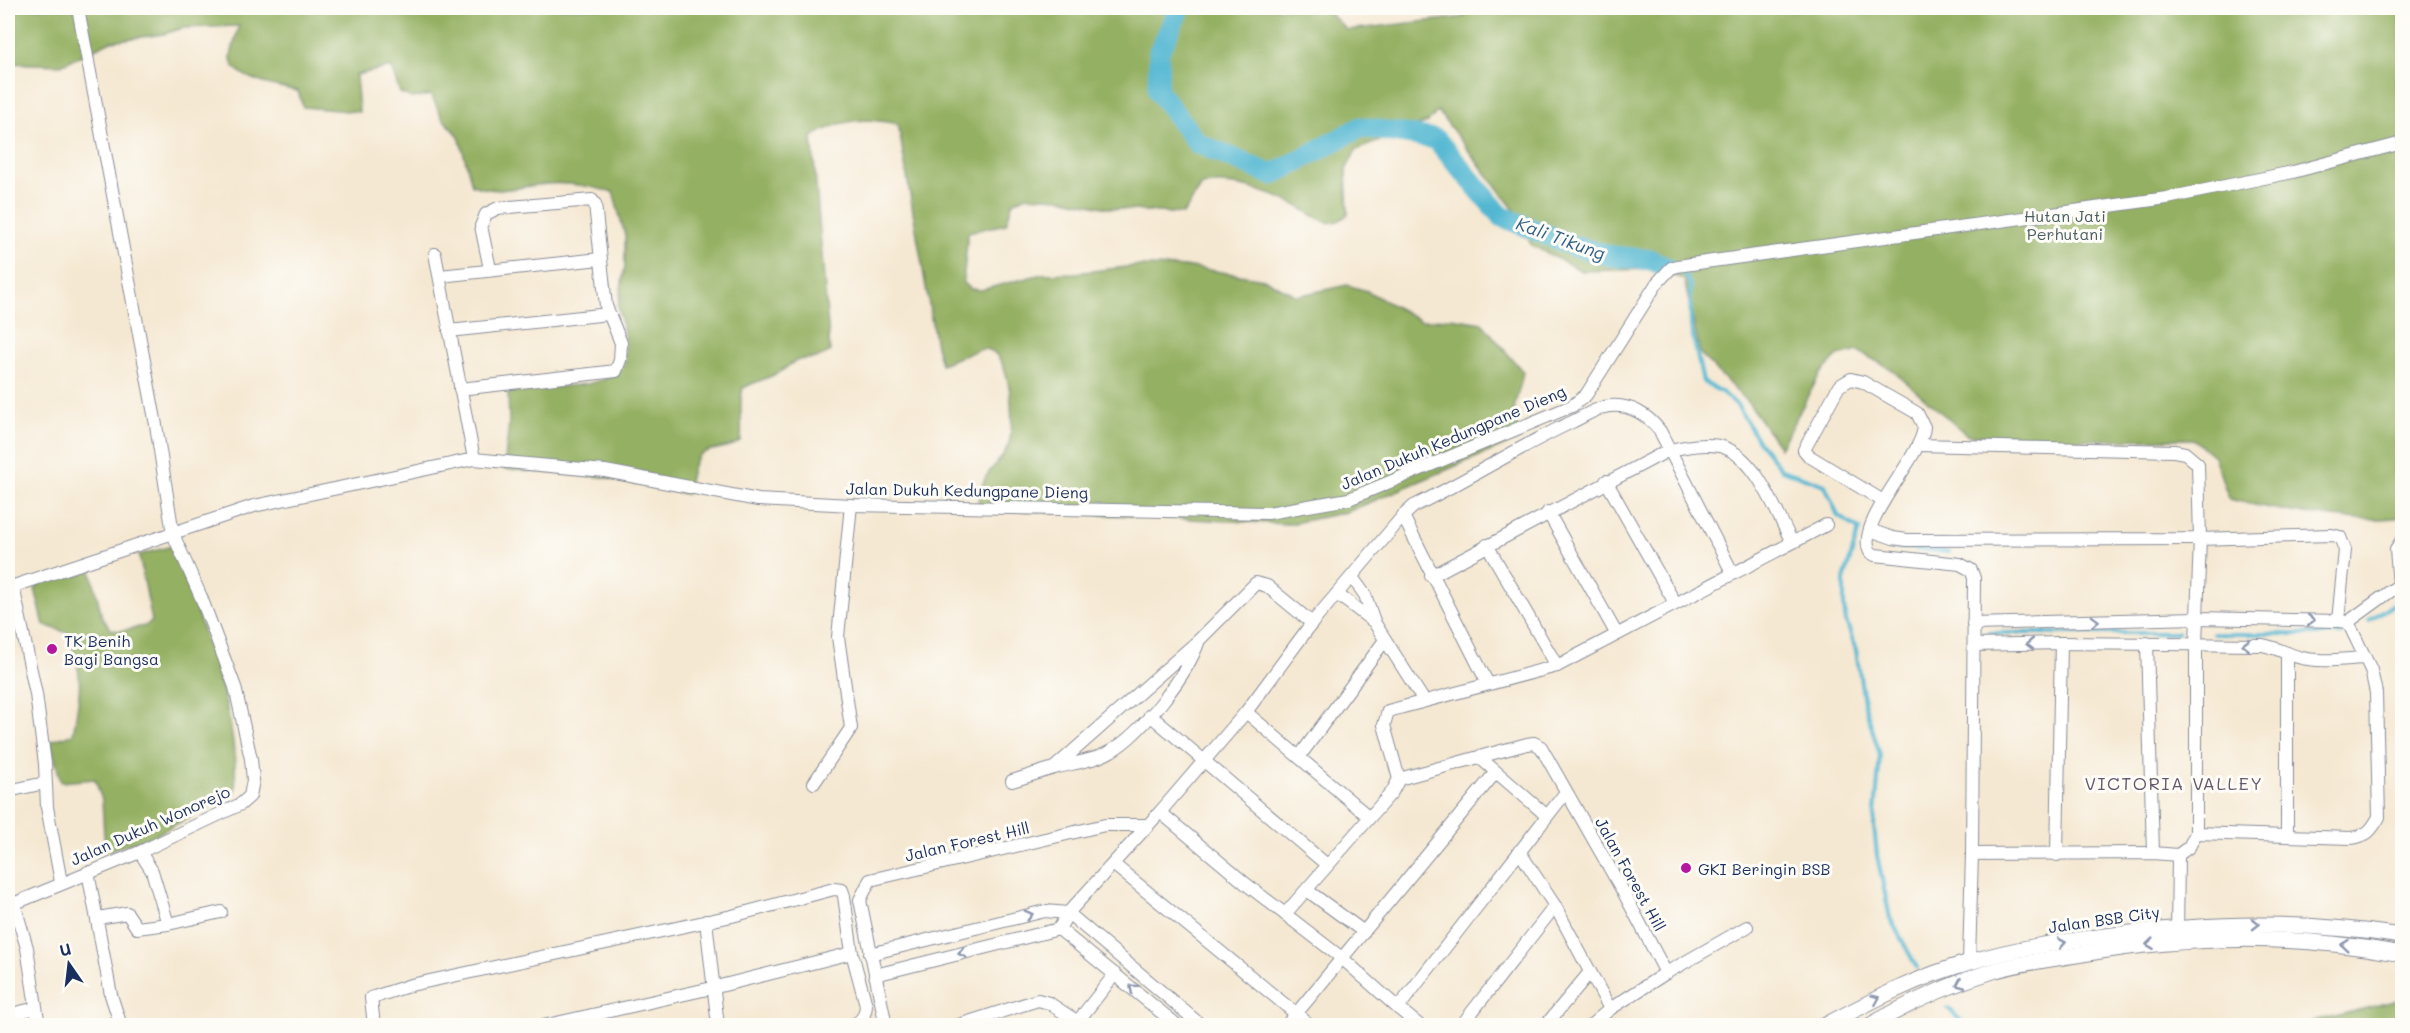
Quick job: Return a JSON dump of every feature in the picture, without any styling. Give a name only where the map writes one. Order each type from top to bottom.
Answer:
[{"type":"street","name":"Jalan Dukuh Wonorejo","points":[[11,905],[61,882],[140,852],[241,804],[250,796],[253,780],[251,759],[235,687],[201,597],[173,534],[156,425],[78,8]]},
{"type":"street","name":"Jalan Dukuh Kedungpane Dieng","points":[[474,459],[604,471],[758,500],[851,505],[1268,513],[1334,503],[1580,401],[1657,283],[1671,268],[2167,198],[2293,172],[2403,143]]},
{"type":"street","points":[[460,389],[615,371],[620,360],[621,343],[609,314],[600,259],[595,204],[592,200],[498,208],[486,214],[481,226],[490,269]]},
{"type":"street","points":[[61,882],[45,783],[45,764],[36,694],[10,587],[254,507],[474,459],[435,254]]},
{"type":"street","points":[[440,276],[600,259]]},
{"type":"street","points":[[449,331],[609,314]]},
{"type":"street","points":[[1883,501],[1809,456],[1804,450],[1839,386],[1845,380],[1857,379],[1917,413],[1924,427],[1918,444],[1883,501],[1870,530],[1867,547],[1875,555],[1960,564],[1971,570],[1974,578],[1969,962]]},
{"type":"street","points":[[875,975],[1059,929],[1068,913],[1204,763],[1246,712],[1312,623],[1403,516],[1414,506],[1540,437],[1606,406],[1622,406],[1639,412],[1653,421],[1732,572]]},
{"type":"street","points":[[1918,444],[2185,453],[2193,457],[2200,472],[2196,644],[2196,833],[2189,847],[2178,855],[2154,853],[1972,854]]},
{"type":"street","points":[[1431,576],[1606,481],[1669,450],[1710,445],[1739,454],[1753,470],[1792,542]]},
{"type":"street","points":[[1606,481],[1675,603]]},
{"type":"street","points":[[814,783],[851,728],[838,637],[851,505]]},
{"type":"street","points":[[1548,512],[1616,633]]},
{"type":"street","points":[[1403,516],[1431,576],[1488,684]]},
{"type":"street","points":[[1285,914],[1308,891],[1327,865],[1392,792],[1399,779],[1386,732],[1385,716],[1388,711],[1557,666],[1732,572],[1826,525]]},
{"type":"street","points":[[1870,530],[1907,540],[2200,539],[2332,535],[2340,537],[2345,550],[2343,621],[2365,658],[2376,693],[2379,817],[2371,832],[2363,837],[2196,833]]},
{"type":"street","points":[[1973,624],[2197,618],[2343,621],[2399,585],[2396,549],[2403,540]]},
{"type":"street","points":[[1487,545],[1557,666]]},
{"type":"street","points":[[1352,577],[1365,595],[1374,622],[1424,701]]},
{"type":"street","points":[[1054,768],[1199,640],[1256,583],[1267,586],[1312,623]]},
{"type":"street","points":[[1337,594],[1374,622]]},
{"type":"street","points":[[1012,781],[1112,751],[1150,715],[1187,666],[1199,640]]},
{"type":"street","points":[[1299,758],[1385,640]]},
{"type":"street","points":[[1974,645],[2061,643],[2262,645],[2273,646],[2300,658],[2329,660],[2365,658]]},
{"type":"street","points":[[2057,855],[2061,643]]},
{"type":"street","points":[[2147,643],[2154,853]]},
{"type":"street","points":[[2287,652],[2287,834]]},
{"type":"street","points":[[1246,712],[1368,817]]},
{"type":"street","points":[[1150,715],[1327,865]]},
{"type":"street","name":"Jalan Forest Hill","points":[[1399,779],[1534,743],[1546,754],[1666,973]]},
{"type":"street","points":[[1479,757],[1546,815]]},
{"type":"street","points":[[1286,1026],[1495,773]]},
{"type":"street","points":[[8,791],[45,783]]},
{"type":"street","points":[[1398,1008],[1566,792]]},
{"type":"street","points":[[1160,812],[1343,959],[1420,1026]]},
{"type":"street","name":"Jalan Forest Hill","points":[[886,1026],[860,900],[870,880],[1105,825],[1148,825]]},
{"type":"street","points":[[1519,851],[1555,906],[1610,1009]]},
{"type":"street","points":[[140,852],[152,871],[168,924]]},
{"type":"street","points":[[2177,934],[2178,855]]},
{"type":"street","points":[[1113,864],[1311,1026]]},
{"type":"street","points":[[88,872],[111,995],[121,1026]]},
{"type":"street","points":[[374,1026],[371,998],[411,985],[706,921],[834,889],[842,890],[852,953],[866,1005],[866,1014],[858,1024]]},
{"type":"street","points":[[1308,891],[1364,932]]},
{"type":"street","points":[[11,905],[27,948],[39,1026]]},
{"type":"street","points":[[1461,1026],[1555,906]]},
{"type":"street","points":[[870,954],[1045,911],[1068,913],[1202,1026]]},
{"type":"street","points":[[98,918],[127,913],[137,928],[168,924],[221,912]]},
{"type":"street","points":[[706,921],[718,1026]]},
{"type":"street","name":"Jalan BSB City","points":[[1869,1026],[1993,971],[2225,924],[2284,924],[2403,936]]},
{"type":"street","points":[[1590,1026],[1610,1009],[1666,973],[1747,927]]},
{"type":"street","points":[[1059,929],[1178,1026]]},
{"type":"street","name":"Jalan BSB City","points":[[1824,1026],[1869,1002],[1969,962],[2010,951],[2092,938],[2177,934],[2264,938],[2366,947],[2403,954]]},
{"type":"street","points":[[543,1026],[712,988],[852,953]]},
{"type":"street","points":[[1545,1026],[1590,972]]},
{"type":"street","points":[[960,1025],[1038,1000],[1049,1003],[1081,1023],[1115,974]]},
{"type":"street","points":[[1160,1011],[1169,999]]},
{"type":"street","points":[[8,1015],[36,1008]]},
{"type":"green space","name":"Hutan Jati Perhutani","points":[[8,8],[1324,8],[1347,30],[1464,17],[1463,8],[2402,8],[2402,517],[2339,518],[2269,508],[2229,499],[2214,456],[2193,439],[2060,440],[1967,435],[1891,369],[1858,351],[1838,356],[1820,374],[1780,448],[1749,404],[1700,354],[1684,279],[1651,269],[1582,271],[1531,245],[1519,216],[1438,111],[1428,122],[1356,150],[1346,170],[1348,214],[1336,222],[1322,220],[1294,204],[1257,190],[1235,185],[1213,184],[1202,185],[1183,214],[1108,208],[1059,198],[1027,196],[1013,202],[1006,224],[968,232],[963,282],[971,289],[981,290],[1042,274],[1075,273],[1135,266],[1191,267],[1264,279],[1297,296],[1347,285],[1367,291],[1421,321],[1451,318],[1482,323],[1523,372],[1514,410],[1522,438],[1347,512],[1289,524],[977,508],[984,481],[1004,454],[1011,434],[1011,405],[1006,374],[1001,361],[994,353],[985,349],[941,364],[898,124],[863,120],[833,126],[812,137],[830,351],[817,358],[792,363],[778,373],[743,388],[741,440],[736,444],[710,450],[699,456],[692,469],[687,494],[602,477],[504,469],[509,423],[508,392],[588,384],[616,375],[625,363],[625,337],[618,306],[625,266],[625,235],[613,192],[564,184],[501,190],[472,185],[459,136],[443,119],[431,95],[412,98],[400,93],[391,67],[356,75],[359,112],[303,107],[298,91],[260,82],[240,72],[231,59],[239,26],[183,28],[164,34],[111,41],[61,65],[8,63]]},
{"type":"green space","points":[[172,546],[206,637],[225,699],[235,762],[235,794],[155,835],[105,852],[102,800],[95,779],[61,782],[50,741],[73,734],[78,706],[79,672],[68,633],[44,625],[35,589],[43,580],[90,566],[102,617],[111,629],[119,631],[145,626],[152,621],[139,555]]},
{"type":"green space","points":[[2402,999],[2402,1025],[2300,1025]]},
{"type":"green space","points":[[2058,1016],[2128,1025],[2045,1025]]},
{"type":"waterway","name":"Kali Tikung","points":[[1180,8],[1159,51],[1158,91],[1197,143],[1272,175],[1361,127],[1436,139],[1501,216],[1573,246],[1612,256],[1652,260],[1665,267]]},
{"type":"waterway","points":[[1677,271],[1685,274],[1690,285],[1691,327],[1703,382],[1723,393],[1737,405],[1758,441],[1782,470],[1825,485],[1838,516],[1859,529],[1844,580],[1844,607],[1846,621],[1856,650],[1864,702],[1880,755],[1874,825],[1877,855],[1890,918],[1917,968]]},
{"type":"waterway","points":[[1879,545],[1949,552]]},
{"type":"waterway","points":[[2369,620],[2402,599]]},
{"type":"waterway","points":[[1989,633],[2178,633]]},
{"type":"waterway","points":[[2213,634],[2341,634]]},
{"type":"waterway","points":[[1948,1008],[1966,1026]]},
{"type":"place","name":"TK Benih Bagi Bangsa","points":[[52,649]]},
{"type":"place","name":"GKI Beringin BSB","points":[[1686,868]]},
{"type":"district","name":"VICTORIA VALLEY","points":[[2174,783]]}]
